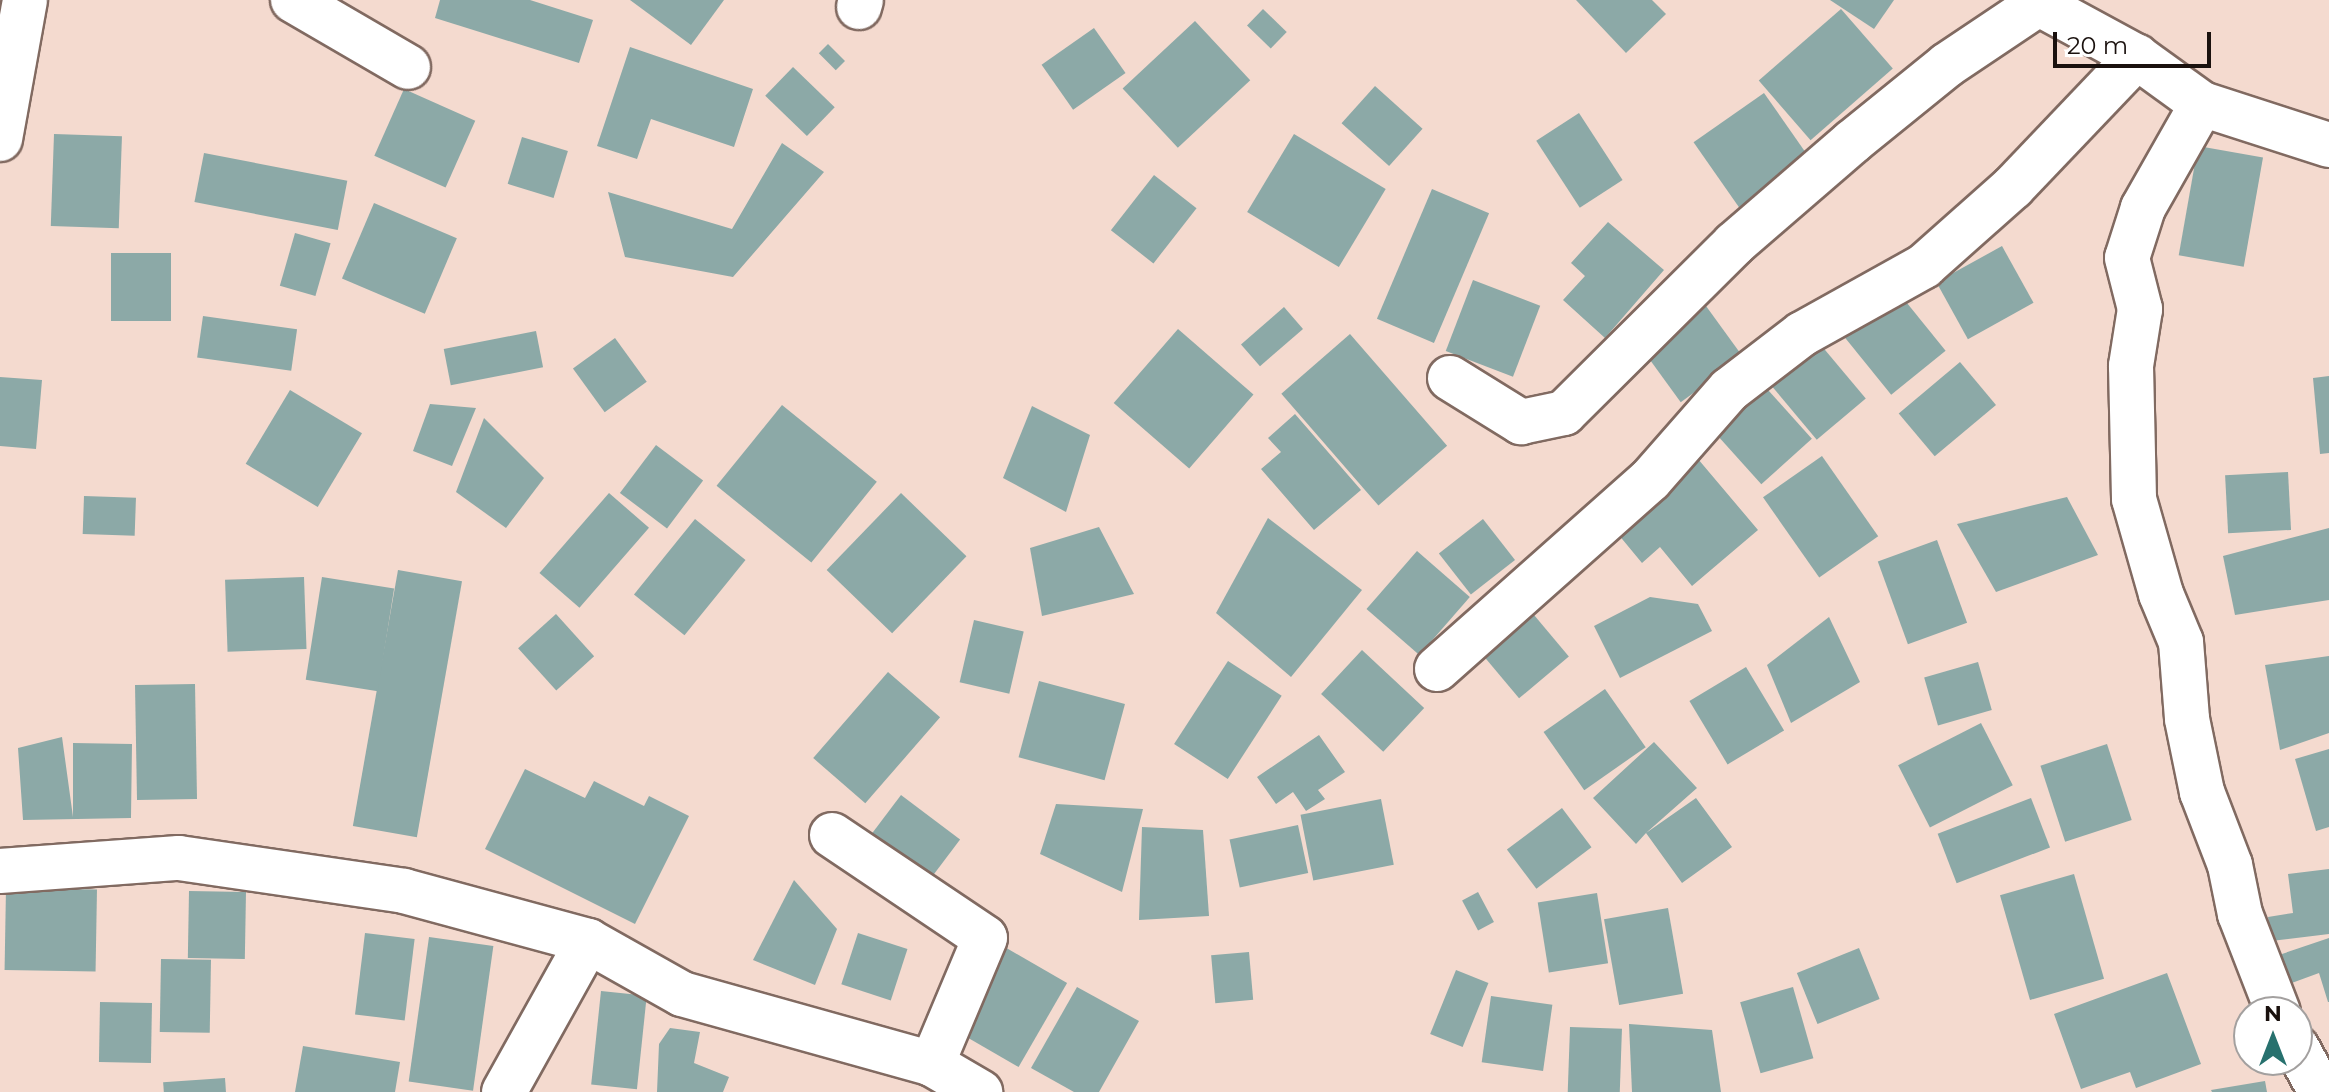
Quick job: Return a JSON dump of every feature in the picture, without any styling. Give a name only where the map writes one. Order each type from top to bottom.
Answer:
[{"type":"street","points":[[0,139],[25,0]]},
{"type":"street","points":[[293,0],[408,67]]},
{"type":"street","points":[[1450,378],[1521,422],[1564,413],[1734,244],[1947,65],[2035,2],[2137,57],[2202,104],[2329,145]]},
{"type":"street","points":[[1437,669],[1650,480],[1729,390],[1802,334],[1924,266],[2013,187],[2137,57]]},
{"type":"street","points":[[2202,104],[2143,208],[2127,258],[2140,309],[2131,366],[2134,499],[2161,594],[2181,642],[2187,719],[2202,792],[2230,865],[2240,914],[2272,996]]},
{"type":"street","points":[[832,835],[985,938],[932,1064]]},
{"type":"street","points":[[0,871],[179,858],[404,891],[588,941],[682,994],[932,1064],[980,1092]]},
{"type":"street","points":[[504,1092],[588,941]]},
{"type":"building","points":[[440,0],[530,0],[593,20],[579,63],[435,18]]},
{"type":"building","points":[[630,0],[724,0],[691,45]]},
{"type":"building","points":[[1576,0],[1652,0],[1666,14],[1626,53]]},
{"type":"building","points":[[1830,0],[1894,0],[1874,29]]},
{"type":"building","points":[[1263,9],[1287,32],[1271,48],[1247,26]]},
{"type":"building","points":[[1841,9],[1893,69],[1811,140],[1759,81]]},
{"type":"building","points":[[1195,21],[1250,80],[1178,148],[1123,89]]},
{"type":"building","points":[[1094,28],[1126,73],[1073,110],[1042,65]]},
{"type":"building","points":[[828,44],[845,61],[836,70],[819,53]]},
{"type":"building","points":[[630,47],[753,89],[734,147],[651,119],[637,159],[597,146]]},
{"type":"building","points":[[793,67],[835,107],[807,136],[765,96]]},
{"type":"building","points":[[1375,86],[1423,129],[1389,166],[1342,123]]},
{"type":"building","points":[[404,89],[475,121],[446,187],[374,156]]},
{"type":"building","points":[[1764,93],[1813,163],[1742,212],[1694,142]]},
{"type":"building","points":[[1579,113],[1623,180],[1580,208],[1536,141]]},
{"type":"building","points":[[54,134],[122,136],[119,228],[51,226]]},
{"type":"building","points":[[1294,134],[1386,189],[1339,267],[1247,212]]},
{"type":"building","points":[[522,137],[568,151],[554,198],[508,184]]},
{"type":"building","points":[[782,143],[824,172],[733,277],[625,257],[608,192],[732,229]]},
{"type":"building","points":[[2198,146],[2263,157],[2244,267],[2179,255]]},
{"type":"building","points":[[204,153],[347,181],[338,230],[194,202]]},
{"type":"building","points":[[1154,175],[1197,208],[1153,263],[1111,230]]},
{"type":"building","points":[[1432,189],[1489,213],[1434,343],[1377,319]]},
{"type":"building","points":[[374,203],[457,238],[425,314],[342,278]]},
{"type":"building","points":[[1608,222],[1664,270],[1605,338],[1563,300],[1585,276],[1571,263]]},
{"type":"building","points":[[295,233],[331,243],[315,296],[280,286]]},
{"type":"building","points":[[2002,246],[2034,303],[1968,339],[1936,282]]},
{"type":"building","points":[[111,253],[171,253],[171,321],[111,321]]},
{"type":"building","points":[[1473,280],[1540,306],[1513,377],[1446,351]]},
{"type":"building","points":[[1894,287],[1946,351],[1891,395],[1840,331]]},
{"type":"building","points":[[1706,306],[1743,357],[1681,402],[1644,351]]},
{"type":"building","points":[[1284,307],[1303,329],[1260,366],[1241,344]]},
{"type":"building","points":[[203,316],[297,329],[291,371],[197,358]]},
{"type":"building","points":[[1178,329],[1253,395],[1189,469],[1114,403]]},
{"type":"building","points":[[536,331],[543,367],[451,385],[444,349]]},
{"type":"building","points":[[1350,334],[1447,446],[1378,505],[1281,394]]},
{"type":"building","points":[[615,338],[647,382],[605,412],[573,369]]},
{"type":"building","points":[[1815,338],[1866,399],[1817,440],[1766,379]]},
{"type":"building","points":[[1960,362],[1996,405],[1935,456],[1899,413]]},
{"type":"building","points":[[2329,376],[2329,453],[2320,454],[2313,378]]},
{"type":"building","points":[[0,377],[42,380],[36,449],[0,446]]},
{"type":"building","points":[[1759,380],[1812,439],[1761,484],[1708,426]]},
{"type":"building","points":[[290,390],[362,433],[318,507],[246,464]]},
{"type":"building","points":[[430,404],[476,408],[452,466],[413,451]]},
{"type":"building","points":[[782,405],[877,482],[811,563],[717,486]]},
{"type":"building","points":[[1032,406],[1090,435],[1066,512],[1003,478]]},
{"type":"building","points":[[1295,414],[1361,490],[1314,530],[1261,469],[1281,452],[1268,438]]},
{"type":"building","points":[[484,418],[544,478],[506,528],[456,492]]},
{"type":"building","points":[[656,445],[703,481],[667,528],[620,493]]},
{"type":"building","points":[[1822,456],[1878,536],[1819,578],[1763,497]]},
{"type":"building","points":[[1698,459],[1758,530],[1692,586],[1660,547],[1642,563],[1613,528]]},
{"type":"building","points":[[2288,472],[2291,530],[2228,533],[2225,475]]},
{"type":"building","points":[[609,493],[649,528],[579,608],[539,573]]},
{"type":"building","points":[[901,493],[966,556],[892,633],[827,570]]},
{"type":"building","points":[[84,496],[136,498],[135,536],[83,534]]},
{"type":"building","points":[[2067,497],[2098,555],[1996,592],[1957,524]]},
{"type":"building","points":[[1268,518],[1362,590],[1291,677],[1216,613]]},
{"type":"building","points":[[695,519],[746,560],[684,635],[634,594]]},
{"type":"building","points":[[1483,519],[1515,560],[1471,594],[1439,553]]},
{"type":"building","points":[[1099,527],[1134,594],[1042,616],[1030,548]]},
{"type":"building","points":[[2329,528],[2329,600],[2235,615],[2223,556]]},
{"type":"building","points":[[1937,540],[1967,623],[1908,644],[1878,562]]},
{"type":"building","points":[[1417,551],[1470,597],[1419,655],[1366,609]]},
{"type":"building","points":[[398,570],[462,581],[417,837],[353,826]]},
{"type":"building","points":[[304,577],[307,649],[228,652],[225,580]]},
{"type":"building","points":[[322,577],[394,588],[378,691],[306,680]]},
{"type":"building","points":[[1650,597],[1698,604],[1712,631],[1620,678],[1594,626]]},
{"type":"building","points":[[1529,609],[1569,656],[1519,698],[1479,651]]},
{"type":"building","points":[[556,614],[594,656],[556,690],[518,648]]},
{"type":"building","points":[[1829,617],[1860,682],[1791,723],[1767,665]]},
{"type":"building","points":[[974,620],[1024,631],[1009,694],[960,682]]},
{"type":"building","points":[[1362,650],[1424,708],[1383,752],[1321,694]]},
{"type":"building","points":[[2329,656],[2329,733],[2280,750],[2265,665]]},
{"type":"building","points":[[1228,661],[1282,696],[1228,779],[1174,744]]},
{"type":"building","points":[[1978,662],[1992,710],[1938,725],[1924,677]]},
{"type":"building","points":[[1746,667],[1784,730],[1728,764],[1689,701]]},
{"type":"building","points":[[888,672],[940,717],[865,803],[813,758]]},
{"type":"building","points":[[1039,681],[1125,704],[1105,780],[1019,757]]},
{"type":"building","points":[[195,684],[197,799],[137,800],[135,685]]},
{"type":"building","points":[[1605,689],[1646,747],[1584,790],[1544,732]]},
{"type":"building","points":[[1981,723],[2013,785],[1930,828],[1898,765]]},
{"type":"building","points":[[1319,735],[1345,772],[1318,790],[1325,799],[1306,811],[1293,792],[1276,804],[1257,777]]},
{"type":"building","points":[[62,737],[73,817],[73,743],[132,744],[131,818],[23,820],[18,748]]},
{"type":"building","points":[[1654,742],[1697,788],[1636,844],[1593,798]]},
{"type":"building","points":[[2107,744],[2132,820],[2065,842],[2040,766]]},
{"type":"building","points":[[2329,749],[2329,827],[2316,831],[2295,759]]},
{"type":"building","points":[[525,769],[585,798],[594,781],[644,806],[649,796],[689,816],[635,924],[485,849]]},
{"type":"building","points":[[901,795],[960,840],[922,890],[863,845]]},
{"type":"building","points":[[1696,798],[1732,847],[1682,883],[1646,833]]},
{"type":"building","points":[[2031,798],[2050,847],[1957,883],[1938,834]]},
{"type":"building","points":[[1381,799],[1394,865],[1313,880],[1301,815]]},
{"type":"building","points":[[1056,804],[1143,809],[1122,892],[1040,854]]},
{"type":"building","points":[[1562,808],[1591,847],[1536,889],[1507,850]]},
{"type":"building","points":[[1298,825],[1308,873],[1240,887],[1230,840]]},
{"type":"building","points":[[1142,827],[1203,830],[1209,916],[1139,920]]},
{"type":"building","points":[[2329,869],[2329,934],[2271,941],[2268,917],[2293,913],[2288,874]]},
{"type":"building","points":[[2074,874],[2104,979],[2030,1000],[2000,895]]},
{"type":"building","points":[[794,880],[837,929],[815,985],[753,960]]},
{"type":"building","points":[[6,888],[97,890],[96,972],[5,970]]},
{"type":"building","points":[[189,891],[246,892],[245,959],[188,958]]},
{"type":"building","points":[[1478,892],[1494,922],[1478,930],[1462,900]]},
{"type":"building","points":[[1597,893],[1608,963],[1549,973],[1538,902]]},
{"type":"building","points":[[1668,908],[1683,994],[1619,1005],[1604,919]]},
{"type":"building","points":[[365,933],[415,939],[405,1020],[355,1014]]},
{"type":"building","points":[[858,933],[907,949],[891,1000],[841,984]]},
{"type":"building","points":[[429,937],[493,946],[473,1091],[409,1082]]},
{"type":"building","points":[[2329,938],[2328,1002],[2319,973],[2289,984],[2279,955]]},
{"type":"building","points":[[1003,946],[1067,983],[1019,1067],[955,1030]]},
{"type":"building","points":[[1859,948],[1880,999],[1817,1024],[1797,973]]},
{"type":"building","points":[[1249,952],[1253,1000],[1215,1003],[1211,955]]},
{"type":"building","points":[[161,959],[211,960],[210,1033],[160,1032]]},
{"type":"building","points":[[1456,970],[1488,983],[1463,1047],[1430,1034]]},
{"type":"building","points":[[2167,973],[2201,1064],[2136,1088],[2130,1072],[2081,1089],[2054,1014]]},
{"type":"building","points":[[1077,987],[1139,1021],[1099,1092],[1074,1092],[1031,1068]]},
{"type":"building","points":[[1793,987],[1813,1058],[1761,1073],[1740,1002]]},
{"type":"building","points":[[601,991],[647,996],[637,1089],[591,1084]]},
{"type":"building","points":[[1491,996],[1552,1005],[1543,1071],[1482,1062]]},
{"type":"building","points":[[100,1002],[152,1003],[151,1063],[99,1062]]},
{"type":"building","points":[[1629,1024],[1712,1030],[1721,1092],[1632,1092]]},
{"type":"building","points":[[1570,1027],[1622,1029],[1620,1092],[1568,1092]]},
{"type":"building","points":[[670,1028],[700,1032],[694,1063],[729,1077],[723,1092],[657,1092],[659,1044]]},
{"type":"building","points":[[303,1046],[400,1062],[395,1092],[295,1092]]},
{"type":"building","points":[[225,1078],[226,1092],[164,1092],[163,1082]]},
{"type":"building","points":[[2265,1081],[2267,1092],[2211,1090]]}]
